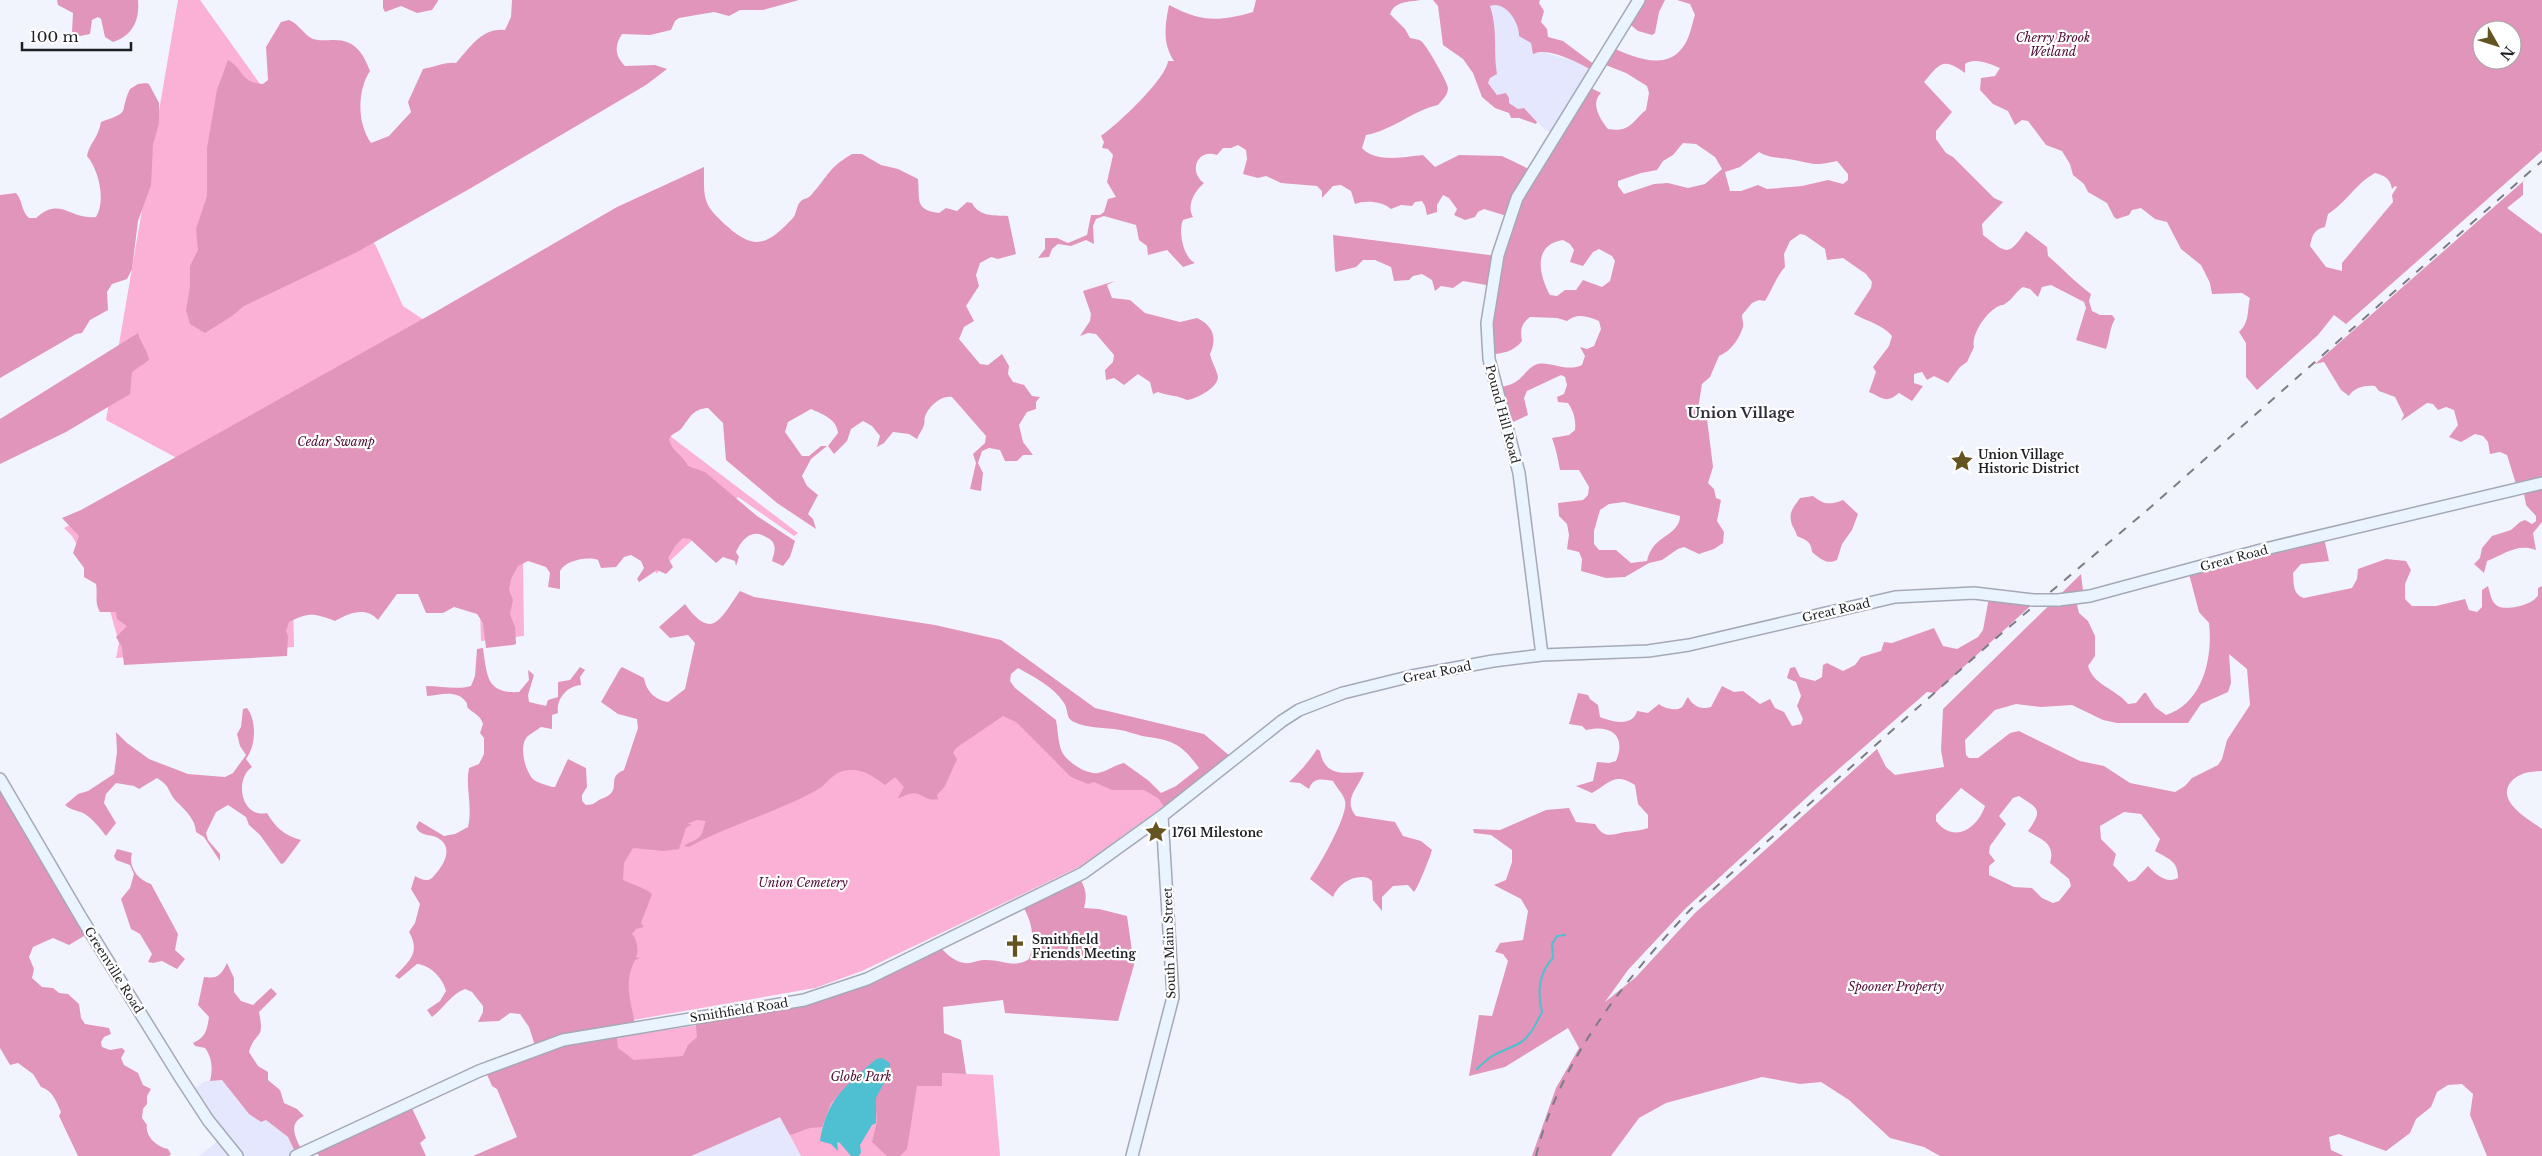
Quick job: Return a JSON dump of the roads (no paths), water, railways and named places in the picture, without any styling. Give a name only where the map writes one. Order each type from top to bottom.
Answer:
[{"type":"main road","name":"Pound Hill Road","points":[[1542,655],[1519,473],[1488,359],[1487,322],[1498,255],[1517,198],[1639,0]]},
{"type":"main road","name":"Great Road","points":[[1162,816],[1268,732],[1299,710],[1343,693],[1398,679],[1493,661],[1542,655],[1648,652],[1689,645],[1896,597],[1974,593],[2034,600],[2058,600],[2090,596],[2261,550],[2542,483]]},
{"type":"main road","name":"Greenville Road","points":[[0,779],[82,919],[180,1077],[208,1120],[237,1156]]},
{"type":"main road","name":"Smithfield Road","points":[[296,1156],[488,1067],[563,1040],[804,1000],[868,979],[1083,873],[1162,816]]},
{"type":"main road","name":"South Main Street","points":[[1132,1156],[1173,997],[1162,816]]},
{"type":"water","points":[[882,1058],[890,1063],[890,1071],[876,1098],[876,1123],[872,1125],[860,1145],[861,1152],[859,1156],[851,1156],[840,1143],[837,1142],[838,1151],[831,1144],[820,1141],[827,1114],[839,1094],[876,1059]]},
{"type":"waterway","points":[[1477,1069],[1493,1056],[1518,1044],[1532,1030],[1542,1012],[1540,983],[1548,964],[1553,958],[1552,944],[1557,936],[1565,935]]},
{"type":"railway","points":[[1536,1156],[1547,1121],[1561,1087],[1597,1024],[1642,965],[1690,910],[1995,639],[2152,506],[2542,161]]},
{"type":"place","name":"Union Village Historic District","points":[[1962,461]]},
{"type":"place","name":"1761 Milestone","points":[[1156,832]]},
{"type":"place","name":"Smithfield Friends Meeting","points":[[1015,946]]},
{"type":"district","name":"Union Village","points":[[1741,412]]},
{"type":"park label","name":"Cherry Brook Wetland","points":[[2053,44]]},
{"type":"park label","name":"Cedar Swamp","points":[[336,441]]},
{"type":"park label","name":"Union Cemetery","points":[[803,882]]},
{"type":"park label","name":"Spooner Property","points":[[1896,986]]},
{"type":"park label","name":"Globe Park","points":[[861,1076]]}]
